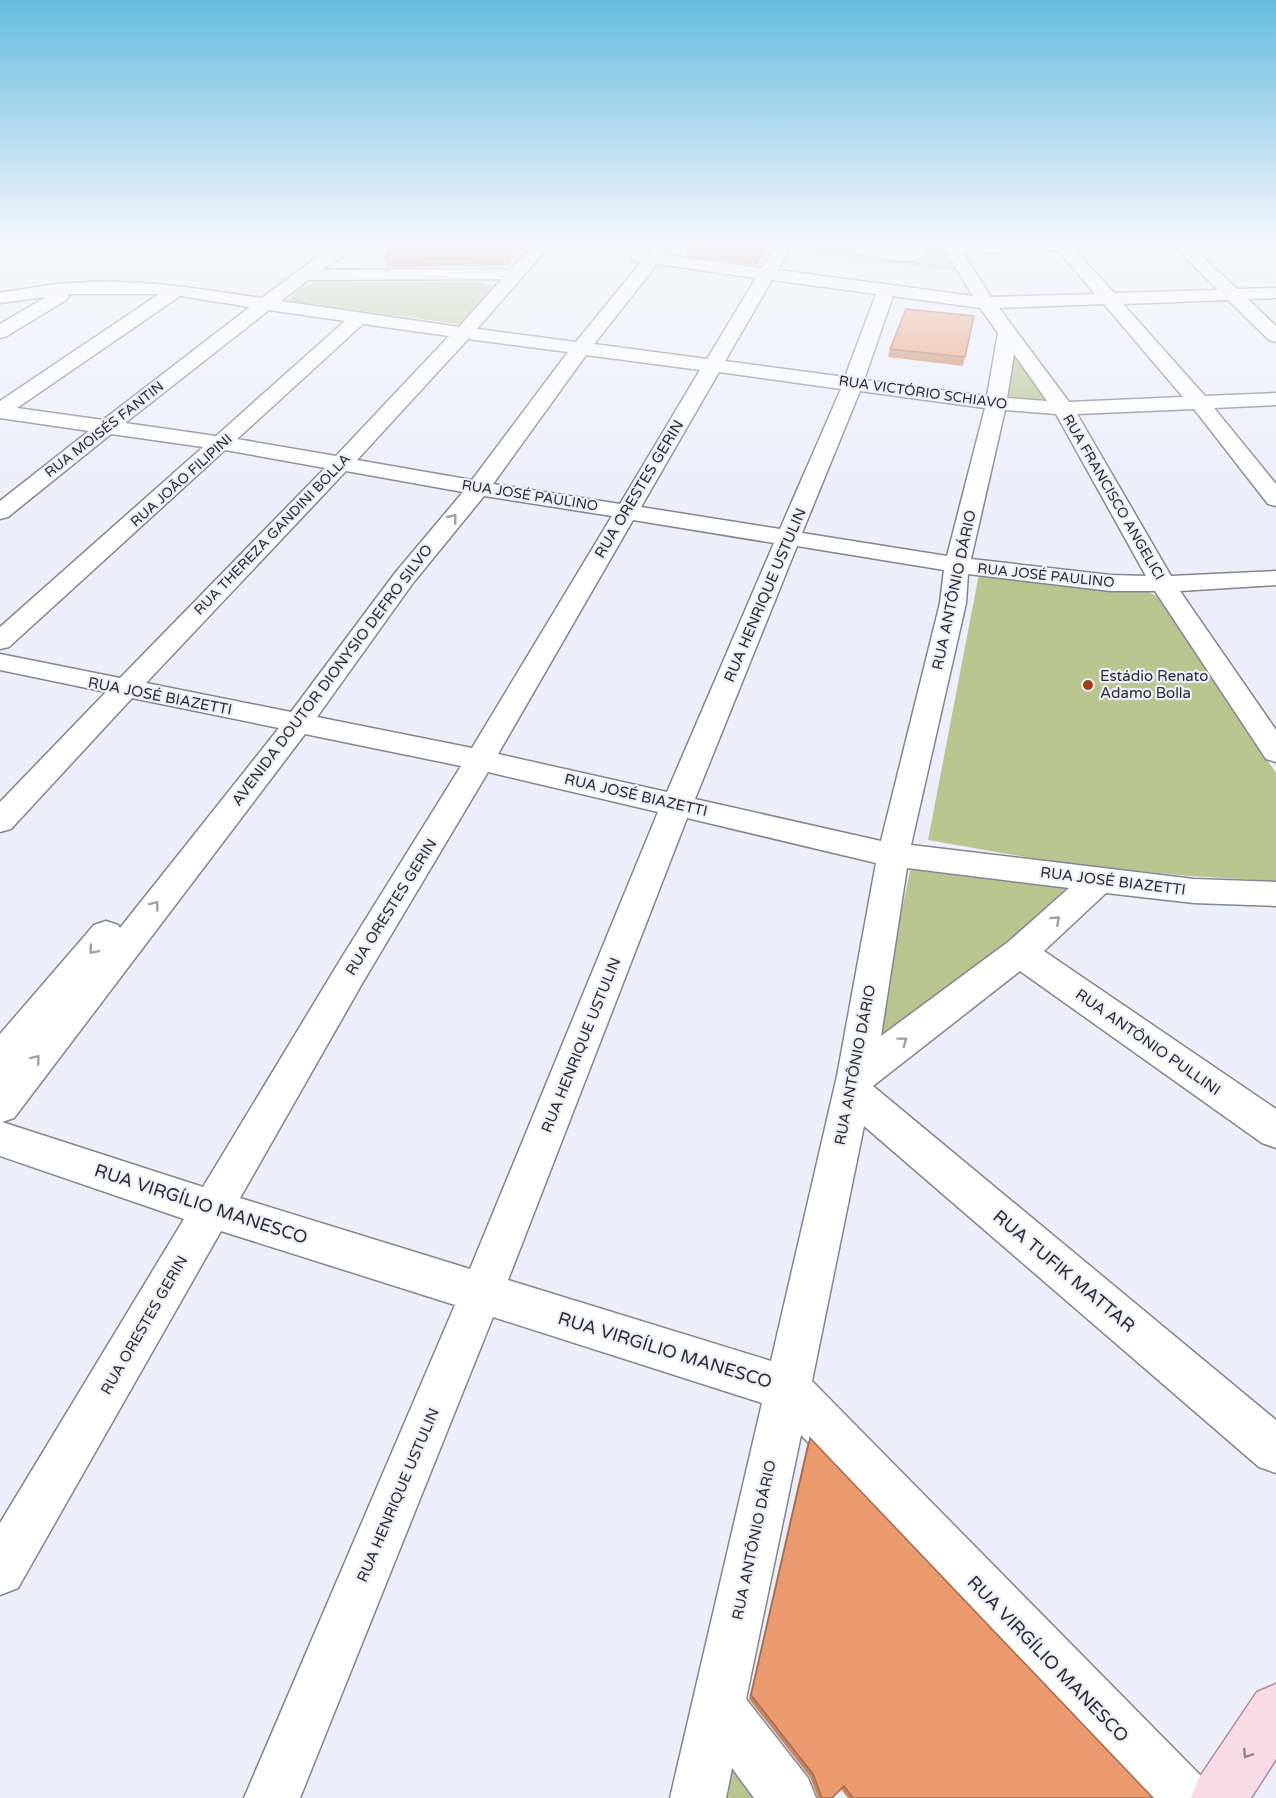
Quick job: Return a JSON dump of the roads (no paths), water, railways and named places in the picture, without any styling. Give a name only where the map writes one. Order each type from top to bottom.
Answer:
[{"type":"main road","points":[[1219,1798],[1276,1711]]},
{"type":"street","points":[[0,411],[120,329]]},
{"type":"street","name":"RUA MOISÉS FANTIN","points":[[0,512],[106,426],[233,329]]},
{"type":"street","name":"RUA JOÃO FILIPINI","points":[[0,641],[223,443],[347,329]]},
{"type":"street","name":"RUA VICTÓRIO SCHIAVO","points":[[437,329],[996,403],[1062,408],[1276,399]]},
{"type":"street","name":"RUA THEREZA GANDINI BOLLA","points":[[0,821],[468,329]]},
{"type":"street","name":"AVENIDA DOUTOR DIONYSIO DEFRO SILVO","points":[[0,1060],[288,721],[404,578],[466,486],[588,329]]},
{"type":"street","name":"RUA ORESTES GERIN","points":[[0,1570],[351,972],[421,860],[733,329]]},
{"type":"street","name":"RUA HENRIQUE USTULIN","points":[[272,1798],[481,1294],[677,804],[853,383],[872,329]]},
{"type":"street","name":"RUA FRANCISCO ANGELICI","points":[[1006,329],[1062,408],[1163,584],[1276,752]]},
{"type":"street","points":[[1135,329],[1199,402],[1276,499]]},
{"type":"street","name":"RUA ANTÔNIO DÁRIO","points":[[698,1798],[854,1084],[893,855],[953,603],[957,565],[996,403],[1008,332]]},
{"type":"street","name":"RUA JOSÉ PAULINO","points":[[0,411],[223,443],[466,486],[957,565],[1111,583],[1163,584],[1276,578]]},
{"type":"street","name":"RUA JOSÉ BIAZETTI","points":[[0,662],[123,689],[480,760],[893,855],[1194,891],[1276,894]]},
{"type":"street","name":"AVENIDA DOUTOR DIONYSIO DEFRO SILVO","points":[[0,1106],[288,721]]},
{"type":"street","points":[[854,1084],[1020,952],[1099,880]]},
{"type":"street","name":"RUA ANTÔNIO PULLINI","points":[[1020,952],[1276,1131]]},
{"type":"street","name":"RUA TUFIK MATTAR","points":[[854,1084],[1276,1450]]},
{"type":"street","name":"RUA VIRGÍLIO MANESCO","points":[[0,1139],[212,1209],[787,1388],[1182,1798]]},
{"type":"street","points":[[718,1706],[788,1798]]},
{"type":"place","name":"Estádio Renato Adamo Bolla","points":[[1088,685]]}]
